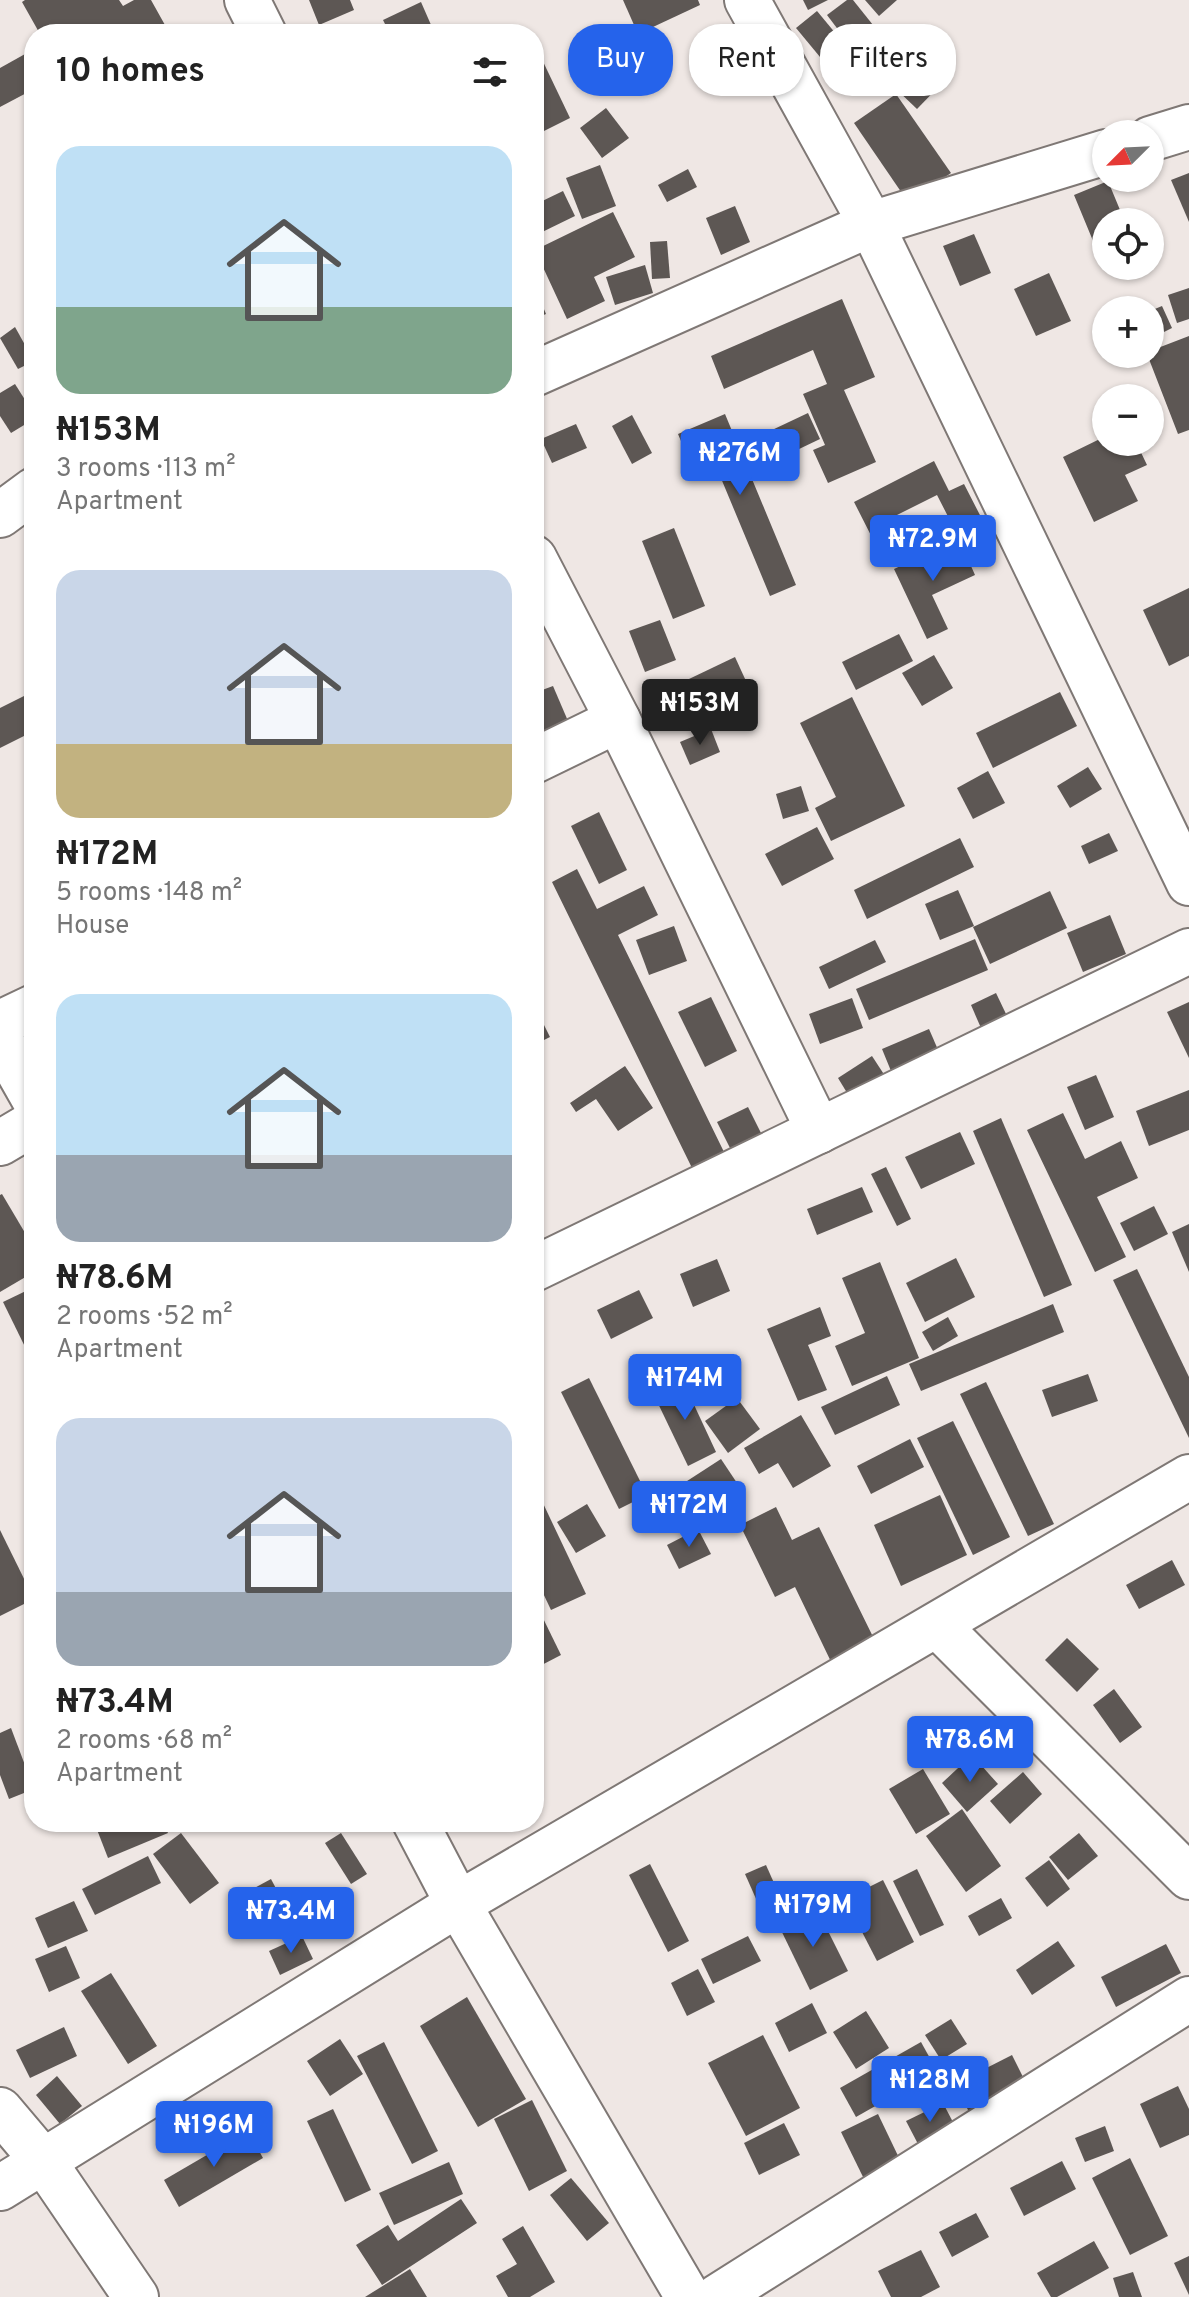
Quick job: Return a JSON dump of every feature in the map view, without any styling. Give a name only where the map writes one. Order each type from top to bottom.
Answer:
[{"type":"street","points":[[247,0],[259,24]]},
{"type":"street","points":[[747,0],[871,224],[1189,883]]},
{"type":"street","points":[[1164,135],[1189,127]]},
{"type":"street","points":[[544,370],[871,224],[1092,156]]},
{"type":"street","points":[[0,515],[24,497]]},
{"type":"street","points":[[544,577],[618,720],[819,1131]]},
{"type":"street","points":[[544,756],[618,720]]},
{"type":"street","points":[[544,1264],[1189,951]]},
{"type":"street","points":[[0,1023],[24,1012]]},
{"type":"street","points":[[0,1039],[24,1081]]},
{"type":"street","points":[[0,1143],[24,1129]]},
{"type":"street","points":[[0,2188],[458,1904],[1189,1477]]},
{"type":"street","points":[[937,1625],[1189,1877]]},
{"type":"street","points":[[420,1832],[458,1904],[688,2297]]},
{"type":"street","points":[[717,2297],[1189,1999]]},
{"type":"street","points":[[0,2110],[44,2162],[136,2297]]},
{"type":"building","points":[[119,0],[123,6],[134,0],[151,0],[164,24],[34,24],[22,2]]},
{"type":"building","points":[[309,0],[350,0],[354,10],[319,24]]},
{"type":"building","points":[[623,0],[698,0],[700,5],[659,24],[634,24]]},
{"type":"building","points":[[803,0],[828,0],[808,10]]},
{"type":"building","points":[[847,0],[853,0],[872,24],[834,24],[827,15]]},
{"type":"building","points":[[865,0],[897,0],[879,16]]},
{"type":"building","points":[[421,2],[431,24],[385,24],[383,20]]},
{"type":"building","points":[[817,11],[828,24],[820,24],[820,57],[804,38],[804,24],[801,24]]},
{"type":"building","points":[[24,55],[24,94],[0,107],[0,68]]},
{"type":"building","points":[[544,64],[570,118],[544,131]]},
{"type":"building","points":[[897,96],[951,173],[908,202],[854,123]]},
{"type":"building","points":[[903,96],[930,96],[917,109]]},
{"type":"building","points":[[606,108],[629,138],[602,158],[580,128]]},
{"type":"building","points":[[600,165],[616,206],[582,219],[566,178]]},
{"type":"building","points":[[688,169],[697,187],[667,202],[658,185]]},
{"type":"building","points":[[1189,173],[1189,222],[1171,180]]},
{"type":"building","points":[[1092,188],[1092,192],[1113,192],[1119,208],[1092,208],[1092,238],[1074,195]]},
{"type":"building","points":[[563,191],[575,216],[544,231],[544,200]]},
{"type":"building","points":[[735,206],[750,242],[721,255],[706,218]]},
{"type":"building","points":[[613,212],[635,257],[594,277],[605,301],[567,319],[544,269],[544,246]]},
{"type":"building","points":[[974,234],[991,273],[960,286],[943,246]]},
{"type":"building","points":[[667,241],[670,278],[652,279],[650,242]]},
{"type":"building","points":[[645,265],[653,293],[615,305],[606,277]]},
{"type":"building","points":[[1049,273],[1071,321],[1036,336],[1014,289]]},
{"type":"building","points":[[1189,288],[1189,319],[1177,323],[1168,295]]},
{"type":"building","points":[[842,299],[875,377],[844,390],[876,462],[828,483],[813,450],[825,445],[803,394],[827,384],[813,350],[724,389],[711,356]]},
{"type":"building","points":[[1164,310],[1172,328],[1164,332]]},
{"type":"building","points":[[15,327],[24,343],[24,366],[18,369],[0,338]]},
{"type":"building","points":[[1189,336],[1189,430],[1178,434],[1164,398],[1164,384],[1159,384],[1152,368],[1164,368],[1164,346]]},
{"type":"building","points":[[15,384],[24,398],[24,425],[11,433],[0,416],[0,393]]},
{"type":"building","points":[[808,413],[820,439],[753,471],[740,445]]},
{"type":"building","points":[[725,414],[796,585],[770,596],[713,459],[692,467],[678,434]]},
{"type":"building","points":[[632,415],[652,453],[632,464],[612,426]]},
{"type":"building","points":[[576,424],[587,448],[552,463],[544,438]]},
{"type":"building","points":[[1092,443],[1092,456],[1143,456],[1147,465],[1125,475],[1138,501],[1094,522],[1063,457]]},
{"type":"building","points":[[934,461],[949,491],[964,484],[983,521],[957,534],[937,495],[897,515],[912,546],[884,561],[854,502]]},
{"type":"building","points":[[674,528],[705,606],[673,619],[642,541]]},
{"type":"building","points":[[959,539],[975,575],[932,595],[948,629],[927,639],[894,569]]},
{"type":"building","points":[[1189,588],[1189,656],[1169,666],[1143,610]]},
{"type":"building","points":[[660,620],[676,660],[645,672],[629,631]]},
{"type":"building","points":[[899,634],[913,661],[856,690],[842,662]]},
{"type":"building","points":[[934,655],[953,688],[922,706],[902,673]]},
{"type":"building","points":[[735,657],[751,692],[705,713],[689,679]]},
{"type":"building","points":[[553,686],[568,721],[544,731],[544,689]]},
{"type":"building","points":[[1060,692],[1077,726],[993,768],[976,733]]},
{"type":"building","points":[[24,696],[24,736],[0,748],[0,708]]},
{"type":"building","points":[[852,697],[905,806],[831,841],[815,808],[836,797],[800,723]]},
{"type":"building","points":[[711,729],[720,752],[690,765],[680,742]]},
{"type":"building","points":[[1088,767],[1102,789],[1070,808],[1057,786]]},
{"type":"building","points":[[988,771],[1005,803],[973,819],[957,788]]},
{"type":"building","points":[[801,786],[809,811],[783,819],[776,794]]},
{"type":"building","points":[[599,812],[627,870],[599,884],[571,826]]},
{"type":"building","points":[[817,827],[834,859],[782,886],[765,854]]},
{"type":"building","points":[[1109,833],[1118,851],[1089,864],[1081,846]]},
{"type":"building","points":[[960,838],[974,867],[867,919],[854,890]]},
{"type":"building","points":[[577,869],[597,909],[644,886],[658,915],[618,935],[724,1152],[692,1168],[552,882]]},
{"type":"building","points":[[958,890],[974,926],[940,940],[925,904]]},
{"type":"building","points":[[1050,891],[1067,928],[990,964],[973,927]]},
{"type":"building","points":[[1110,915],[1126,954],[1083,972],[1067,933]]},
{"type":"building","points":[[674,926],[687,961],[649,975],[636,940]]},
{"type":"building","points":[[975,939],[988,970],[869,1020],[856,989]]},
{"type":"building","points":[[875,940],[886,962],[829,989],[819,967]]},
{"type":"building","points":[[996,993],[1007,1016],[981,1028],[971,1005]]},
{"type":"building","points":[[711,997],[737,1051],[705,1067],[678,1012]]},
{"type":"building","points":[[852,998],[863,1028],[820,1044],[809,1014]]},
{"type":"building","points":[[1189,1002],[1189,1058],[1167,1012]]},
{"type":"building","points":[[544,1025],[550,1037],[544,1040]]},
{"type":"building","points":[[929,1029],[939,1052],[891,1071],[882,1049]]},
{"type":"building","points":[[872,1056],[887,1079],[852,1101],[838,1078]]},
{"type":"building","points":[[625,1066],[653,1108],[618,1131],[596,1099],[576,1112],[570,1103]]},
{"type":"building","points":[[1096,1075],[1114,1117],[1085,1130],[1067,1087]]},
{"type":"building","points":[[1189,1090],[1189,1130],[1149,1146],[1136,1111]]},
{"type":"building","points":[[748,1107],[762,1135],[731,1150],[717,1122]]},
{"type":"building","points":[[1063,1113],[1085,1159],[1121,1141],[1138,1178],[1097,1197],[1126,1257],[1095,1272],[1027,1130]]},
{"type":"building","points":[[1001,1118],[1072,1285],[1044,1297],[973,1131]]},
{"type":"building","points":[[960,1132],[975,1164],[921,1189],[905,1157]]},
{"type":"building","points":[[886,1167],[911,1219],[897,1226],[871,1174]]},
{"type":"building","points":[[862,1187],[873,1212],[817,1235],[807,1209]]},
{"type":"building","points":[[0,1195],[24,1231],[24,1278],[0,1292]]},
{"type":"building","points":[[1154,1206],[1168,1234],[1134,1251],[1120,1223]]},
{"type":"building","points":[[1189,1224],[1189,1272],[1172,1232]]},
{"type":"building","points":[[956,1258],[975,1297],[925,1322],[906,1283]]},
{"type":"building","points":[[717,1259],[730,1291],[693,1307],[680,1274]]},
{"type":"building","points":[[880,1262],[919,1358],[852,1386],[835,1346],[865,1333],[842,1278]]},
{"type":"building","points":[[1137,1269],[1189,1377],[1189,1438],[1113,1280]]},
{"type":"building","points":[[639,1290],[653,1318],[611,1339],[597,1310]]},
{"type":"building","points":[[24,1292],[24,1345],[3,1302]]},
{"type":"building","points":[[1053,1304],[1064,1332],[921,1391],[909,1364]]},
{"type":"building","points":[[820,1307],[831,1336],[808,1345],[827,1390],[798,1401],[767,1329]]},
{"type":"building","points":[[948,1317],[958,1336],[933,1351],[922,1332]]},
{"type":"building","points":[[1088,1374],[1098,1401],[1052,1417],[1042,1390]]},
{"type":"building","points":[[887,1376],[900,1405],[835,1435],[821,1407]]},
{"type":"building","points":[[589,1378],[647,1495],[619,1509],[561,1392]]},
{"type":"building","points":[[682,1379],[716,1452],[688,1466],[653,1393]]},
{"type":"building","points":[[986,1382],[1054,1524],[1028,1536],[960,1394]]},
{"type":"building","points":[[737,1398],[760,1429],[728,1453],[705,1421]]},
{"type":"building","points":[[801,1415],[831,1466],[793,1488],[778,1463],[759,1474],[744,1448]]},
{"type":"building","points":[[953,1421],[1010,1537],[973,1555],[917,1438]]},
{"type":"building","points":[[910,1439],[924,1467],[871,1494],[857,1466]]},
{"type":"building","points":[[721,1459],[741,1489],[704,1514],[684,1483]]},
{"type":"building","points":[[676,1490],[688,1511],[668,1522],[656,1500]]},
{"type":"building","points":[[940,1495],[967,1555],[901,1586],[874,1525]]},
{"type":"building","points":[[587,1504],[606,1536],[576,1553],[557,1522]]},
{"type":"building","points":[[544,1505],[586,1594],[551,1610],[544,1595]]},
{"type":"building","points":[[776,1507],[792,1540],[819,1527],[879,1649],[835,1670],[795,1587],[775,1597],[740,1525]]},
{"type":"building","points":[[698,1529],[711,1554],[679,1569],[667,1545]]},
{"type":"building","points":[[0,1530],[24,1579],[24,1604],[0,1616]]},
{"type":"building","points":[[1172,1560],[1185,1585],[1139,1609],[1126,1585]]},
{"type":"building","points":[[544,1620],[561,1655],[544,1664]]},
{"type":"building","points":[[1067,1638],[1099,1669],[1077,1692],[1045,1660]]},
{"type":"building","points":[[1114,1689],[1142,1727],[1120,1743],[1093,1705]]},
{"type":"building","points":[[11,1728],[24,1762],[24,1793],[9,1799],[0,1775],[0,1733]]},
{"type":"building","points":[[972,1755],[998,1784],[967,1812],[942,1783]]},
{"type":"building","points":[[923,1769],[950,1814],[916,1834],[889,1789]]},
{"type":"building","points":[[1023,1772],[1042,1794],[1010,1824],[990,1801]]},
{"type":"building","points":[[962,1809],[1001,1866],[966,1892],[926,1836]]},
{"type":"building","points":[[98,1832],[168,1833],[108,1858]]},
{"type":"building","points":[[181,1833],[219,1883],[190,1904],[153,1854]]},
{"type":"building","points":[[341,1833],[367,1874],[351,1884],[325,1843]]},
{"type":"building","points":[[1079,1833],[1098,1856],[1068,1880],[1049,1857]]},
{"type":"building","points":[[148,1856],[161,1883],[95,1915],[82,1889]]},
{"type":"building","points":[[1049,1860],[1070,1889],[1047,1907],[1025,1878]]},
{"type":"building","points":[[650,1864],[689,1941],[668,1952],[629,1875]]},
{"type":"building","points":[[766,1865],[786,1910],[765,1919],[745,1874]]},
{"type":"building","points":[[917,1869],[944,1925],[920,1936],[893,1881]]},
{"type":"building","points":[[271,1879],[291,1917],[265,1930],[245,1893]]},
{"type":"building","points":[[883,1880],[914,1942],[877,1961],[845,1899]]},
{"type":"building","points":[[1001,1898],[1012,1918],[979,1936],[968,1916]]},
{"type":"building","points":[[74,1901],[88,1931],[48,1948],[35,1918]]},
{"type":"building","points":[[816,1907],[848,1971],[810,1990],[779,1926]]},
{"type":"building","points":[[302,1936],[313,1959],[280,1975],[269,1951]]},
{"type":"building","points":[[748,1936],[761,1961],[713,1984],[701,1959]]},
{"type":"building","points":[[1058,1941],[1075,1966],[1032,1995],[1016,1970]]},
{"type":"building","points":[[1166,1944],[1181,1973],[1116,2007],[1101,1977]]},
{"type":"building","points":[[66,1946],[80,1978],[49,1992],[35,1959]]},
{"type":"building","points":[[698,1969],[715,2002],[687,2016],[671,1983]]},
{"type":"building","points":[[111,1973],[157,2046],[128,2064],[81,1991]]},
{"type":"building","points":[[467,1997],[526,2099],[478,2127],[420,2026]]},
{"type":"building","points":[[812,2003],[827,2033],[789,2052],[775,2023]]},
{"type":"building","points":[[866,2011],[889,2048],[856,2069],[833,2032]]},
{"type":"building","points":[[951,2019],[967,2044],[941,2060],[925,2035]]},
{"type":"building","points":[[64,2027],[77,2056],[30,2078],[16,2050]]},
{"type":"building","points":[[763,2035],[800,2108],[746,2136],[708,2063]]},
{"type":"building","points":[[340,2039],[363,2074],[330,2096],[307,2061]]},
{"type":"building","points":[[384,2042],[438,2151],[412,2164],[357,2056]]},
{"type":"building","points":[[921,2042],[937,2071],[856,2117],[840,2088]]},
{"type":"building","points":[[1012,2055],[1026,2083],[969,2112],[955,2084]]},
{"type":"building","points":[[57,2076],[82,2106],[60,2124],[36,2095]]},
{"type":"building","points":[[1178,2086],[1189,2109],[1189,2135],[1160,2148],[1140,2104]]},
{"type":"building","points":[[532,2100],[567,2171],[529,2191],[494,2119]]},
{"type":"building","points":[[943,2103],[955,2126],[918,2144],[906,2121]]},
{"type":"building","points":[[333,2109],[371,2190],[345,2202],[307,2121]]},
{"type":"building","points":[[878,2114],[901,2162],[864,2179],[841,2132]]},
{"type":"building","points":[[784,2123],[800,2155],[759,2175],[744,2143]]},
{"type":"building","points":[[1105,2126],[1114,2151],[1085,2162],[1075,2138]]},
{"type":"building","points":[[248,2131],[263,2158],[179,2207],[164,2180]]},
{"type":"building","points":[[1130,2158],[1168,2236],[1130,2255],[1092,2178]]},
{"type":"building","points":[[1062,2161],[1076,2189],[1024,2216],[1010,2188]]},
{"type":"building","points":[[449,2162],[463,2194],[394,2225],[379,2193]]},
{"type":"building","points":[[571,2178],[609,2223],[587,2241],[550,2195]]},
{"type":"building","points":[[461,2199],[477,2223],[382,2285],[356,2245],[388,2225],[398,2241]]},
{"type":"building","points":[[976,2213],[989,2237],[952,2257],[939,2232]]},
{"type":"building","points":[[523,2226],[555,2282],[530,2297],[508,2297],[496,2276],[517,2264],[502,2239]]},
{"type":"building","points":[[1094,2241],[1109,2268],[1057,2297],[1051,2297],[1037,2273]]},
{"type":"building","points":[[921,2250],[940,2287],[921,2297],[891,2297],[878,2271]]},
{"type":"building","points":[[1189,2256],[1189,2295],[1174,2263]]},
{"type":"building","points":[[410,2269],[427,2297],[365,2297]]},
{"type":"building","points":[[1133,2272],[1142,2297],[1119,2297],[1113,2278]]}]
